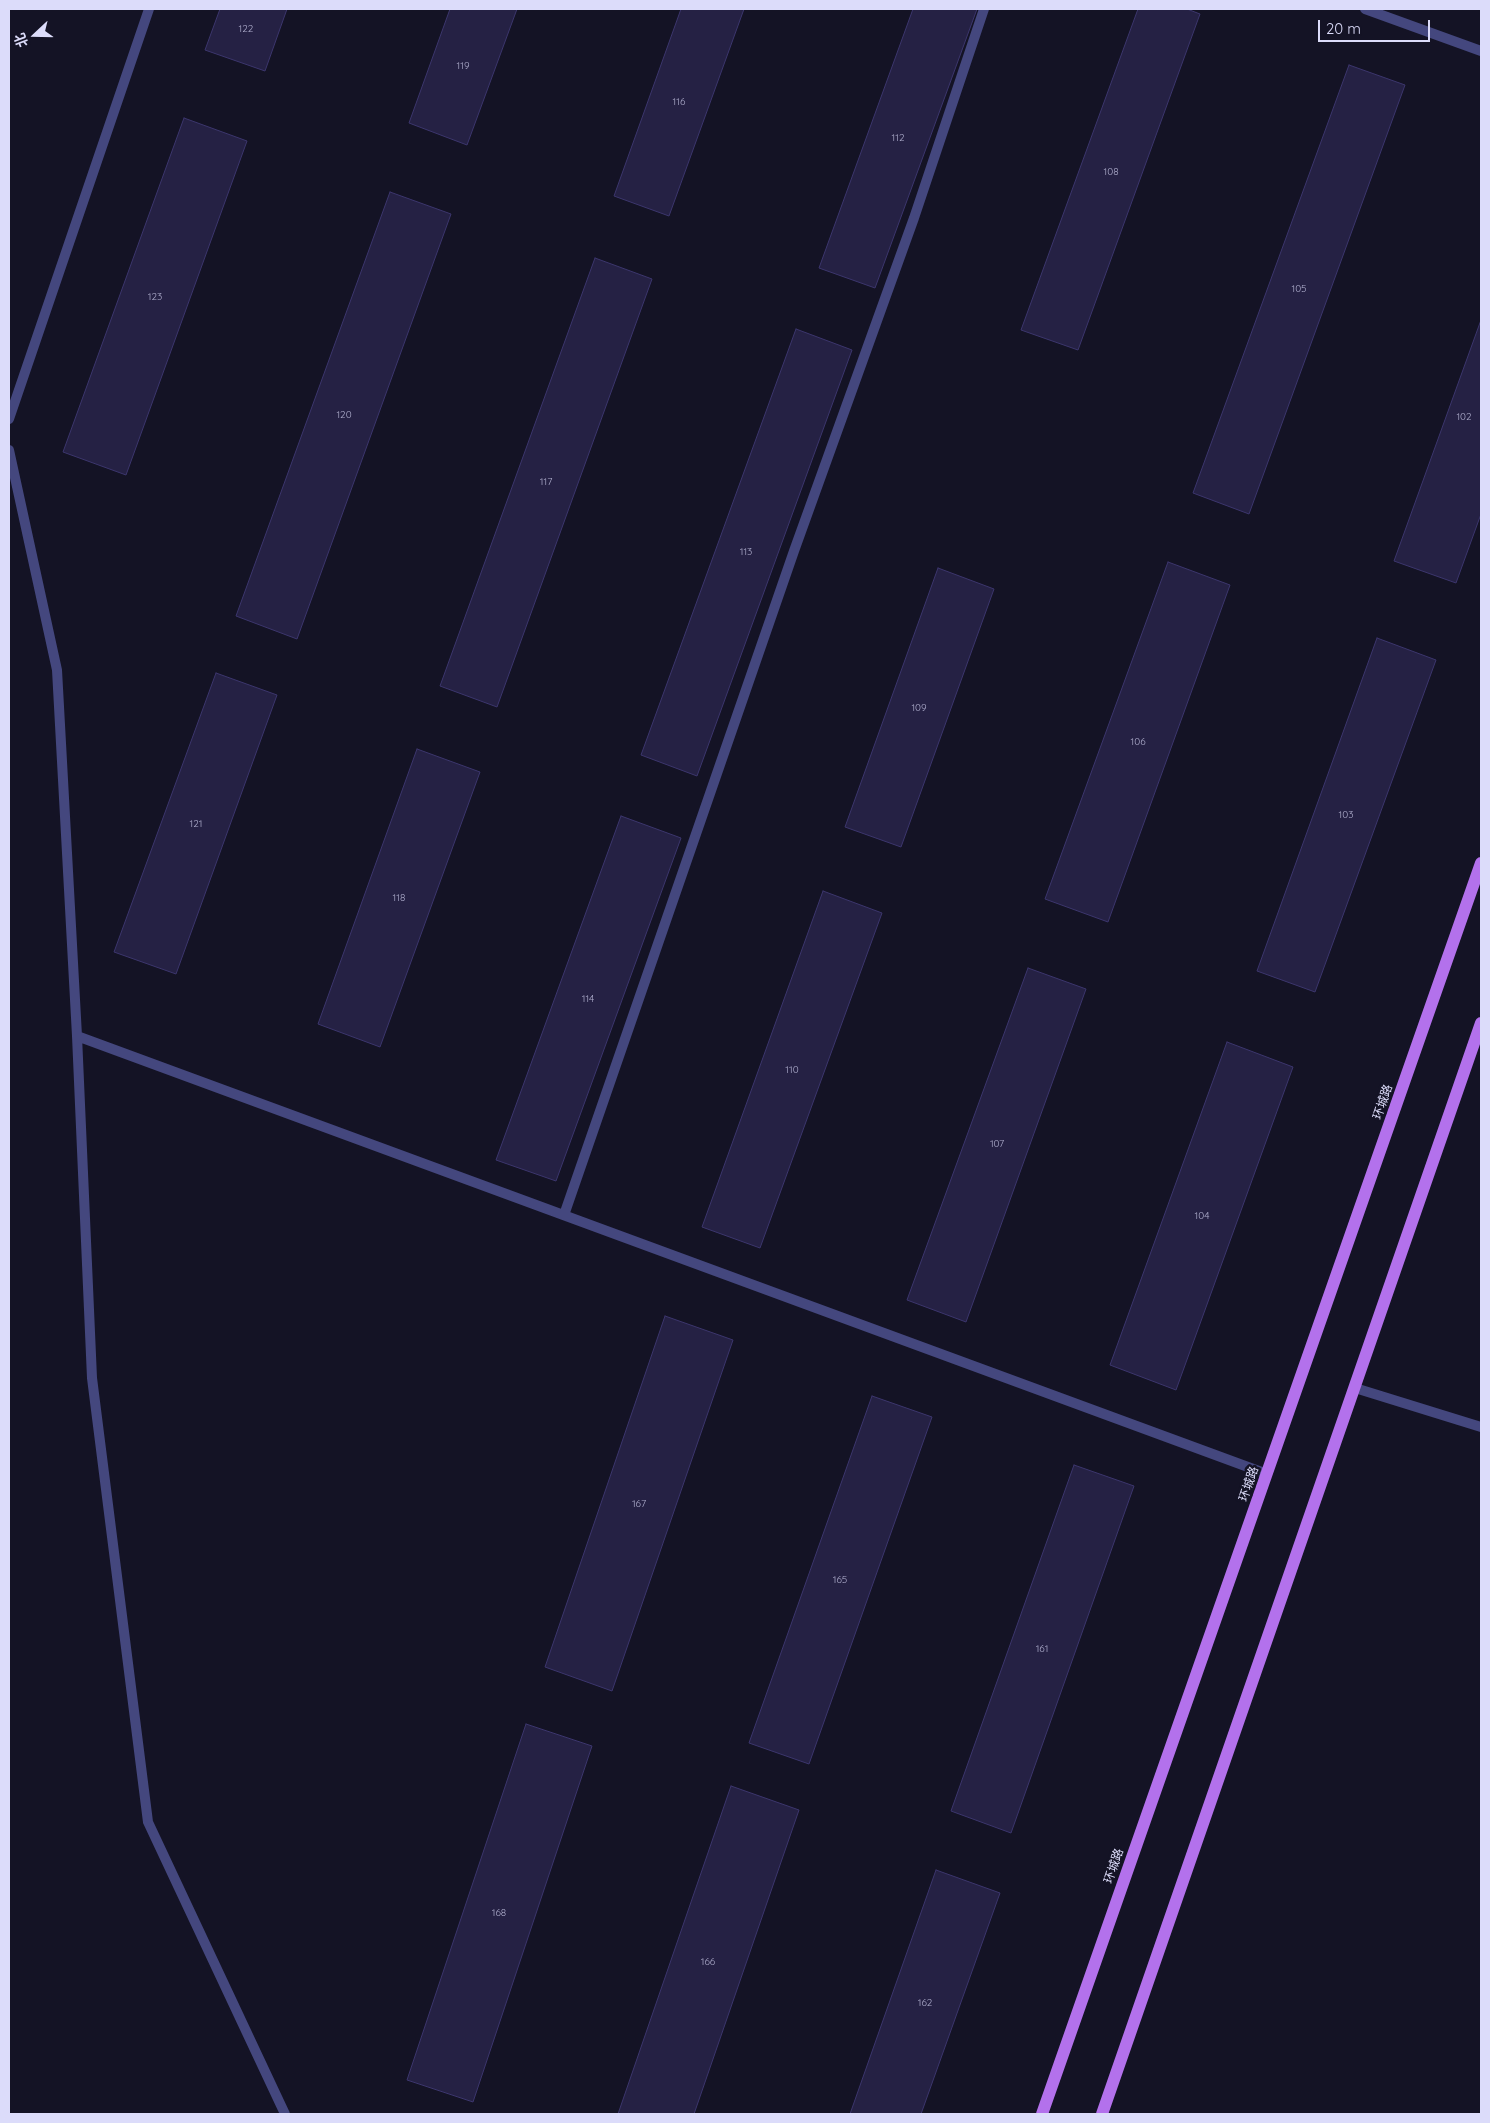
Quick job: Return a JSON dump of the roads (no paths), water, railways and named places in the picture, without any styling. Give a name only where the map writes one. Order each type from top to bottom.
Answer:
[{"type":"main road","name":"环城路","points":[[1042,2114],[1481,863]]},
{"type":"main road","points":[[1102,2114],[1481,1023]]},
{"type":"street","points":[[9,419],[149,9]]},
{"type":"street","points":[[564,1215],[794,551],[914,218],[984,9]]},
{"type":"street","points":[[1365,9],[1481,52]]},
{"type":"street","points":[[9,450],[57,670],[77,1036],[92,1378],[148,1822],[285,2114]]},
{"type":"street","points":[[77,1036],[1267,1474]]},
{"type":"street","points":[[1355,1388],[1481,1427]]}]
